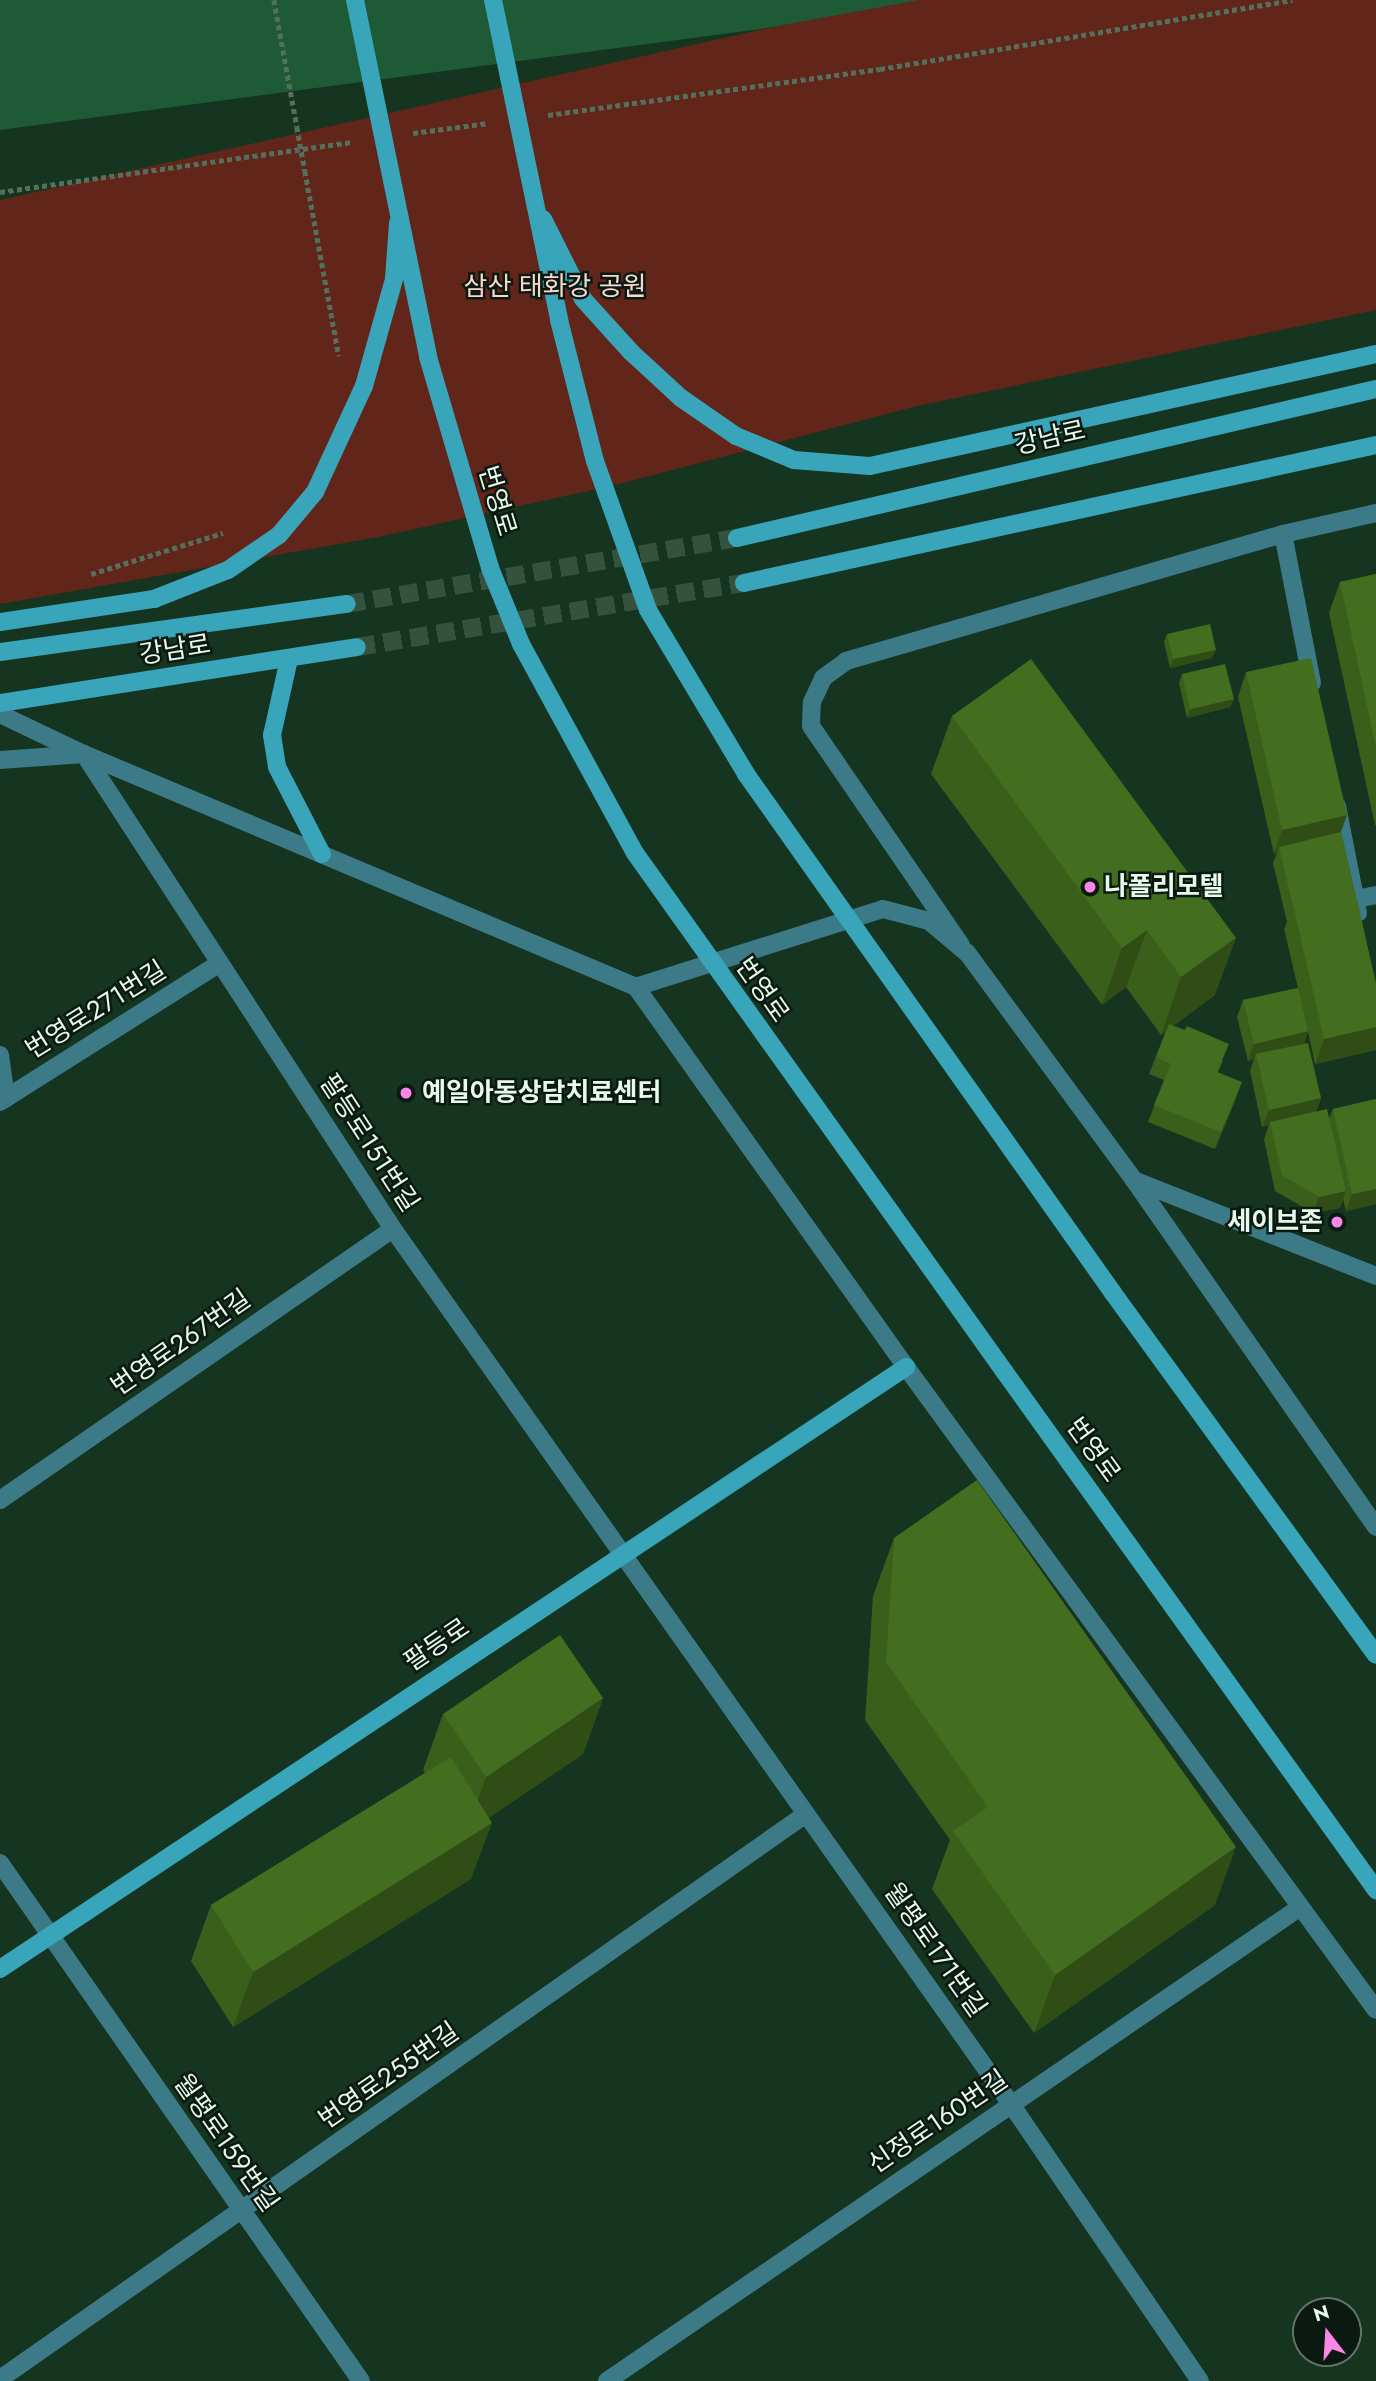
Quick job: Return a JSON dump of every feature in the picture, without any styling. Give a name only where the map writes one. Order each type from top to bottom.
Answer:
[{"type":"main road","name":"번영로","points":[[355,0],[428,357],[490,568],[521,644],[564,730],[635,853],[703,952],[1376,1890]]},
{"type":"main road","points":[[493,0],[533,196],[595,461],[616,530],[654,621],[746,774],[1113,1293],[1376,1656]]},
{"type":"main road","points":[[533,196],[583,299],[681,398],[736,436],[794,460],[870,466],[1376,354]]},
{"type":"main road","points":[[0,622],[154,599],[229,570],[279,535],[315,492],[341,441],[381,333],[394,279],[398,217]]},
{"type":"main road","name":"강남로","points":[[737,538],[1376,389]]},
{"type":"main road","points":[[744,583],[1376,445]]},
{"type":"main road","name":"강남로","points":[[0,652],[347,604]]},
{"type":"main road","name":"강남로","points":[[0,703],[357,647]]},
{"type":"main road","points":[[289,659],[272,735],[277,768],[322,854]]},
{"type":"main road","name":"팔등로","points":[[0,1969],[622,1553],[906,1367]]},
{"type":"street","points":[[1376,513],[1283,534],[846,661],[824,678],[812,702],[811,726],[967,953],[1133,1180],[1376,1527]]},
{"type":"street","points":[[1283,534],[1315,696]]},
{"type":"street","points":[[0,714],[84,754],[636,987],[906,1367],[1376,2010]]},
{"type":"street","points":[[0,760],[84,754]]},
{"type":"street","name":"팔등로151번길","points":[[84,754],[393,1229],[622,1553]]},
{"type":"street","points":[[1334,791],[1363,938]]},
{"type":"street","points":[[1356,899],[1376,895]]},
{"type":"street","points":[[636,987],[883,909],[929,921],[967,953]]},
{"type":"street","name":"번영로271번길","points":[[3,1101],[220,963]]},
{"type":"street","points":[[0,1055],[3,1101]]},
{"type":"street","points":[[1133,1180],[1376,1276]]},
{"type":"street","name":"번영로267번길","points":[[0,1500],[393,1229]]},
{"type":"street","name":"월평로171번길","points":[[622,1553],[1011,2104],[1194,2379]]},
{"type":"street","name":"번영로255번길","points":[[0,2379],[806,1814]]},
{"type":"street","name":"월평로159번길","points":[[0,1863],[361,2381]]},
{"type":"street","name":"신정로160번길","points":[[607,2381],[1299,1908]]},
{"type":"path","points":[[274,0],[341,371]]},
{"type":"path","points":[[535,117],[880,69],[1292,0]]},
{"type":"path","points":[[411,134],[493,122]]},
{"type":"path","points":[[0,192],[356,141]]},
{"type":"path","points":[[80,578],[226,533]]},
{"type":"green space","name":"삼산 태화강 공원","points":[[894,0],[1376,0],[1376,310],[917,406],[611,486],[378,537],[0,604],[0,200]]},
{"type":"shaded area","points":[[0,0],[919,0],[767,28],[0,130]]},
{"type":"building","points":[[1376,574],[1376,747],[1340,582]]},
{"type":"building","points":[[1210,624],[1216,650],[1173,659],[1167,634]]},
{"type":"building","points":[[1311,658],[1347,815],[1282,830],[1246,672]]},
{"type":"building","points":[[1031,659],[1236,938],[1181,977],[1147,930],[1122,948],[952,716]]},
{"type":"building","points":[[1225,664],[1234,699],[1190,709],[1182,674]]},
{"type":"building","points":[[1341,832],[1354,892],[1293,906],[1279,847]]},
{"type":"building","points":[[1355,891],[1376,984],[1376,1027],[1324,1039],[1293,905]]},
{"type":"building","points":[[1298,988],[1308,1031],[1254,1044],[1243,1000]]},
{"type":"building","points":[[1169,1024],[1185,1030],[1187,1026],[1229,1044],[1217,1072],[1242,1082],[1221,1132],[1154,1105],[1171,1064],[1156,1057]]},
{"type":"building","points":[[1308,1043],[1321,1098],[1269,1110],[1256,1054]]},
{"type":"building","points":[[1376,1099],[1376,1189],[1352,1194],[1333,1109]]},
{"type":"building","points":[[1327,1109],[1346,1191],[1319,1197],[1282,1175],[1270,1122]]},
{"type":"building","points":[[977,1480],[1236,1847],[1055,1975],[953,1831],[988,1807],[886,1662],[894,1538]]},
{"type":"building","points":[[560,1635],[603,1698],[486,1777],[443,1714]]},
{"type":"building","points":[[451,1757],[492,1823],[253,1972],[211,1905]]},
{"type":"tunnel","points":[[347,604],[737,538]]},
{"type":"tunnel","points":[[357,647],[744,583]]},
{"type":"place","name":"나폴리모텔","points":[[1090,887]]},
{"type":"place","name":"예일아동상담치료센터","points":[[406,1093]]},
{"type":"place","name":"세이브존","points":[[1337,1222]]}]
